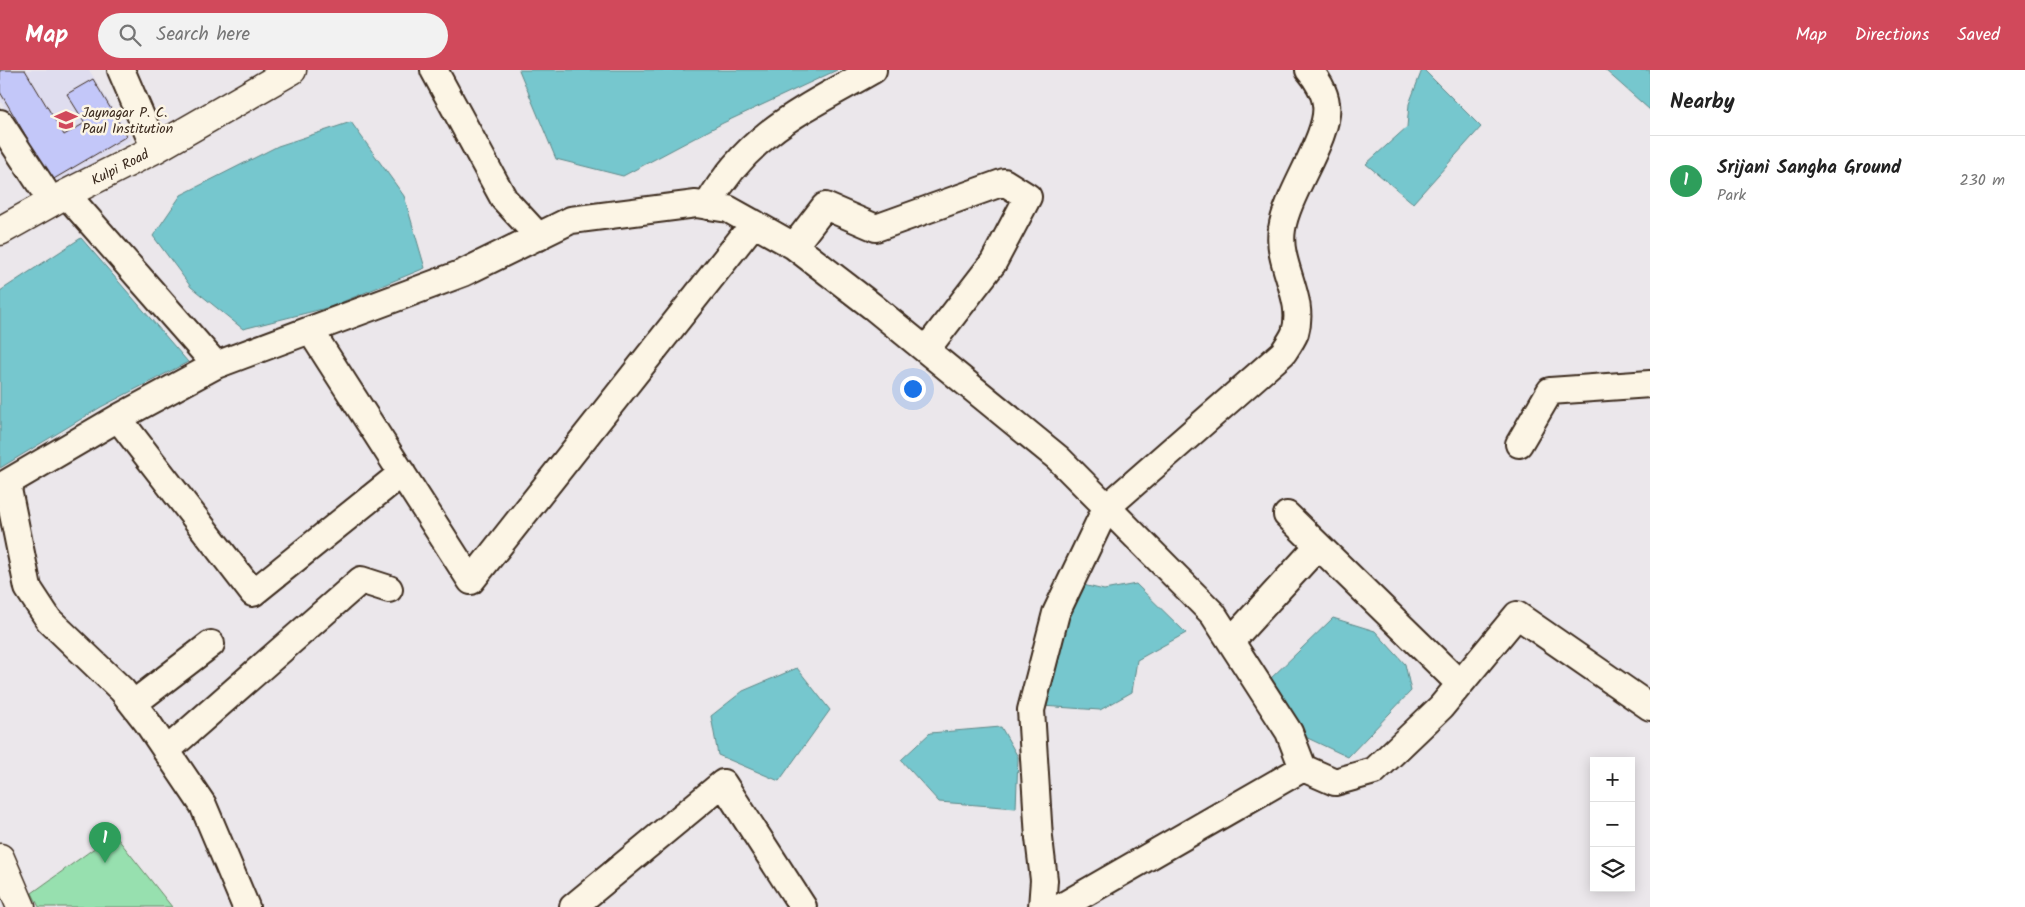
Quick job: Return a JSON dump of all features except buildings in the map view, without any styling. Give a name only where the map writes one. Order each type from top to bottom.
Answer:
[{"type":"main road","name":"Kulpi Road","points":[[0,231],[59,198],[155,149],[292,70]]},
{"type":"main road","points":[[0,858],[17,906]]},
{"type":"street","points":[[122,70],[155,149]]},
{"type":"street","points":[[434,70],[504,199],[538,237]]},
{"type":"street","points":[[706,206],[720,182],[736,162],[760,138],[798,112],[873,70]]},
{"type":"street","points":[[1042,907],[1044,880],[1039,838],[1031,710],[1056,614],[1106,508],[1283,353],[1295,333],[1298,310],[1281,252],[1282,229],[1288,207],[1323,128],[1326,104],[1316,78],[1309,70]]},
{"type":"street","points":[[0,123],[59,198],[216,365]]},
{"type":"street","points":[[794,246],[825,206],[876,228],[1004,182],[1028,197],[993,262],[926,350]]},
{"type":"street","points":[[246,907],[203,805],[122,690],[49,620],[28,588],[4,486],[118,418],[216,365],[463,273],[571,220],[696,204],[728,209],[794,246],[926,350],[1058,458],[1213,614],[1289,732],[1303,768],[1335,782],[1374,772],[1441,707],[1517,616],[1574,653],[1650,707]]},
{"type":"street","points":[[310,330],[471,581],[754,223]]},
{"type":"street","points":[[1519,444],[1550,391],[1650,384]]},
{"type":"street","points":[[118,418],[253,594],[402,473]]},
{"type":"street","points":[[1287,515],[1460,684]]},
{"type":"street","points":[[1231,641],[1318,546]]},
{"type":"street","points":[[166,751],[361,580],[389,589]]},
{"type":"street","points":[[133,704],[211,644]]},
{"type":"street","points":[[1061,907],[1303,768]]},
{"type":"street","points":[[573,907],[723,783],[802,907]]},
{"type":"shaded area","name":"Jaynagar P. C. Paul Institution","points":[[0,70],[89,70],[132,139],[54,187],[0,100]]},
{"type":"green space","points":[[114,834],[172,907],[39,907],[32,893]]},
{"type":"water","points":[[519,70],[837,70],[723,123],[623,176],[556,159]]},
{"type":"water","points":[[1422,70],[1481,127],[1413,203],[1366,164],[1407,127],[1409,104]]},
{"type":"water","points":[[1605,70],[1650,70],[1650,110]]},
{"type":"water","points":[[351,122],[404,196],[425,268],[330,307],[243,329],[191,287],[153,236],[181,195],[278,146]]},
{"type":"water","points":[[81,238],[188,362],[101,407],[0,468],[0,291]]},
{"type":"water","points":[[1079,584],[1104,590],[1136,584],[1186,633],[1137,660],[1132,692],[1100,710],[1042,706],[1052,660]]},
{"type":"water","points":[[1333,618],[1375,631],[1405,664],[1411,691],[1348,757],[1299,734],[1267,682]]},
{"type":"water","points":[[797,668],[830,710],[779,781],[718,755],[711,716],[743,691]]},
{"type":"water","points":[[1001,727],[1018,757],[1016,808],[939,802],[901,760],[930,733]]},
{"type":"place","name":"Jaynagar P. C. Paul Institution","points":[[66,120]]},
{"type":"place","name":"Srijani Sangha Ground","points":[[105,863]]}]
